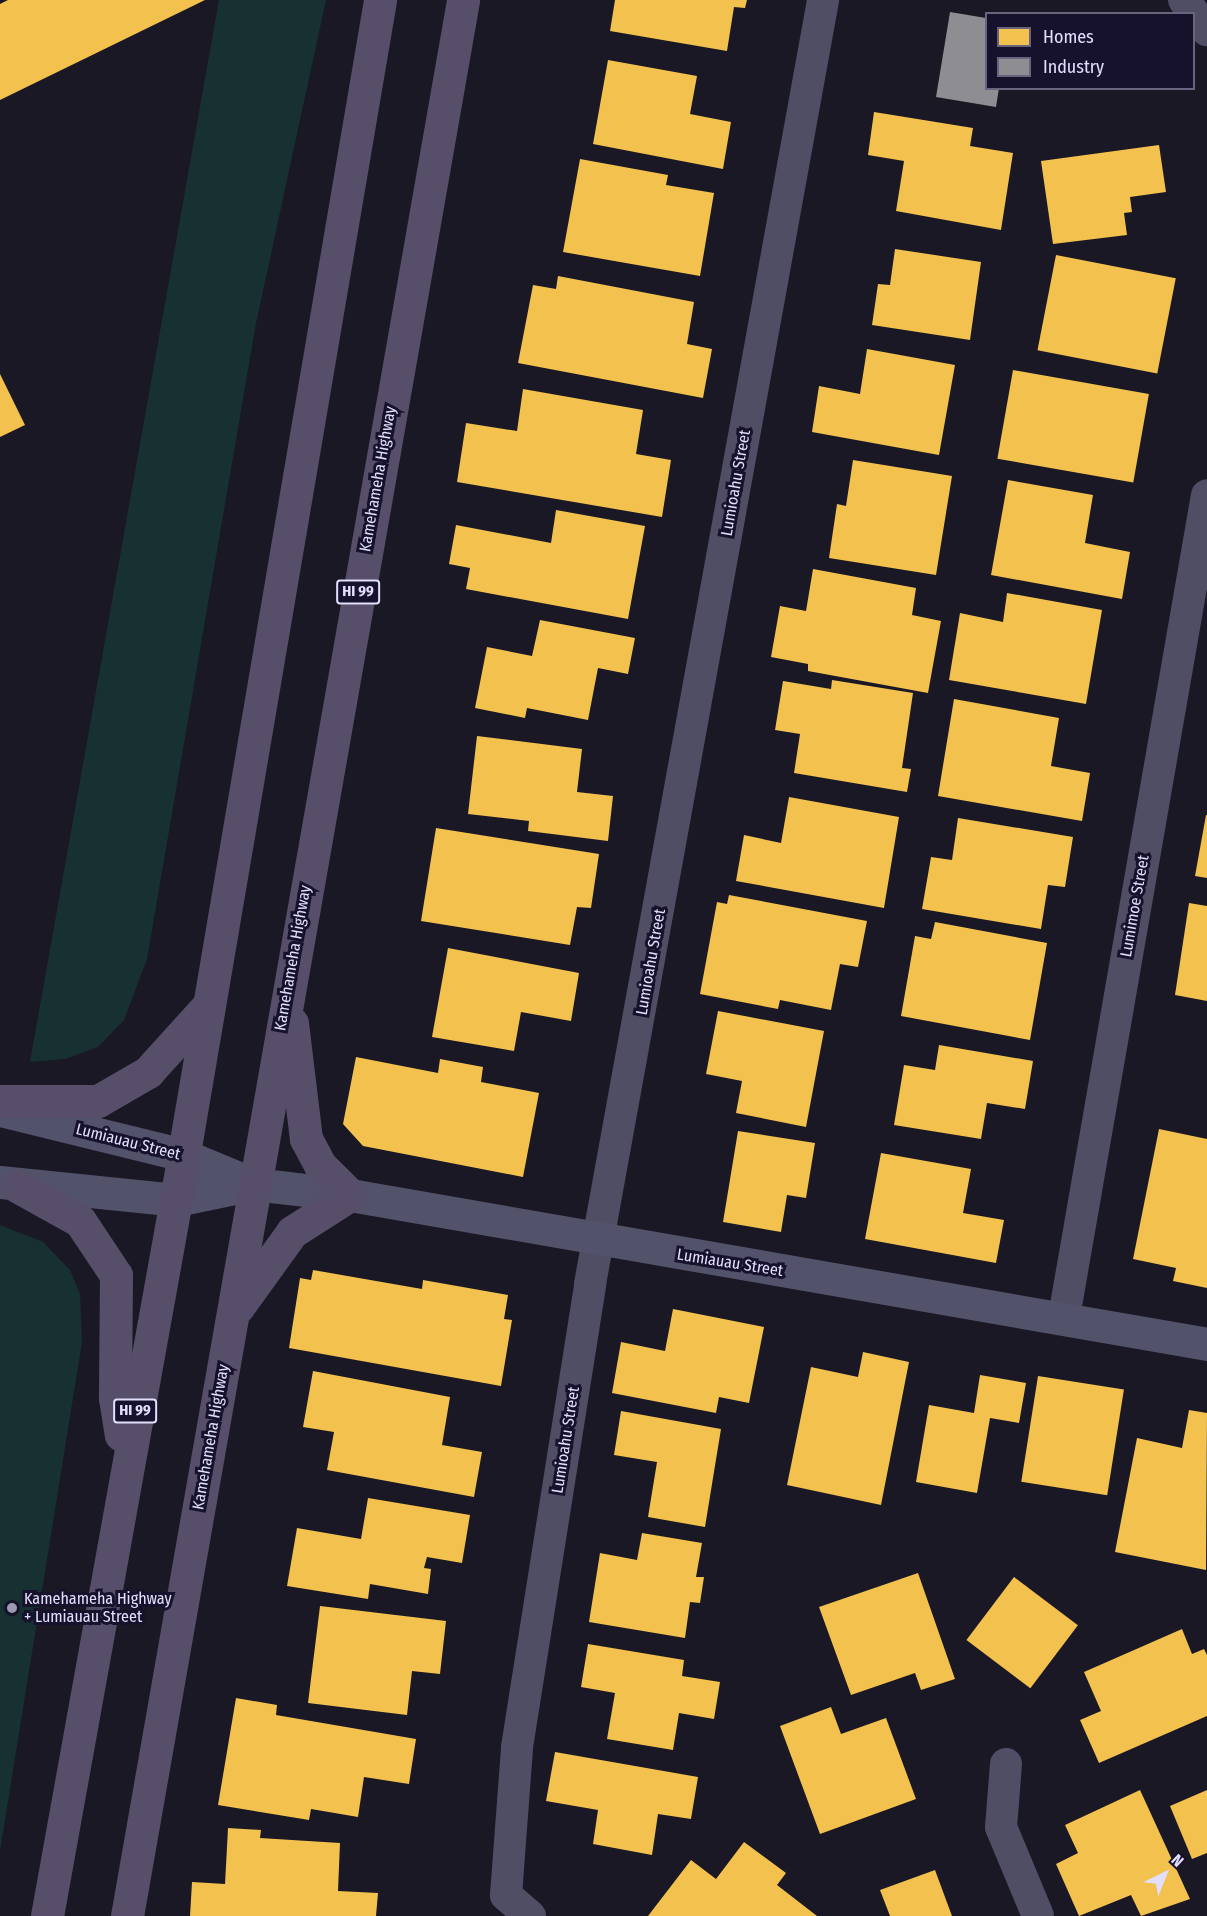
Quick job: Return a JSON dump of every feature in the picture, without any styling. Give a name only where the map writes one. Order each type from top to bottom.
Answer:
[{"type":"main road","name":"HI 99","points":[[47,1916],[126,1460],[176,1200],[206,1008],[380,0]]},
{"type":"main road","name":"Kamehameha Highway","points":[[127,1916],[287,987],[463,0]]},
{"type":"main road","points":[[232,1316],[292,1232],[350,1195],[320,1165],[306,1139],[287,987]]},
{"type":"main road","points":[[0,1101],[98,1101],[148,1072],[206,1008]]},
{"type":"main road","points":[[8,1184],[80,1221],[116,1275],[115,1398],[126,1460]]},
{"type":"street","name":"Lumioahu Street","points":[[530,1916],[506,1895],[517,1747],[599,1242],[823,0]]},
{"type":"street","points":[[1184,0],[1193,12]]},
{"type":"street","points":[[1195,14],[1207,30]]},
{"type":"street","name":"Lumimoe Street","points":[[1064,1317],[1207,495]]},
{"type":"street","name":"Lumiauau Street","points":[[0,1110],[183,1155],[254,1184],[350,1195],[599,1242],[1064,1317],[1207,1344]]},
{"type":"street","name":"Lumiauau Street","points":[[8,1184],[176,1200],[254,1184]]},
{"type":"street","points":[[1006,1764],[1001,1827],[1038,1916]]},
{"type":"green space","points":[[219,0],[326,0],[256,323],[147,959],[124,1020],[98,1047],[65,1059],[30,1062]]},
{"type":"green space","points":[[0,1225],[43,1242],[70,1270],[80,1294],[82,1342],[0,1851]]},
{"type":"building: Homes","points":[[8,0],[205,0],[0,100],[0,4]]},
{"type":"building: Homes","points":[[615,0],[747,0],[745,8],[734,7],[727,51],[610,31]]},
{"type":"building: Homes","points":[[608,60],[697,76],[690,114],[731,122],[723,169],[593,144]]},
{"type":"building: Homes","points":[[874,112],[973,128],[970,146],[1013,153],[1001,230],[896,211],[904,161],[868,155]]},
{"type":"building: Homes","points":[[1159,145],[1166,192],[1130,197],[1132,212],[1124,213],[1127,235],[1053,244],[1041,161]]},
{"type":"building: Homes","points":[[580,159],[668,175],[666,185],[714,193],[700,276],[563,252]]},
{"type":"building: Homes","points":[[895,249],[981,262],[970,340],[872,325],[878,284],[890,285]]},
{"type":"building: Homes","points":[[1056,255],[1176,278],[1157,373],[1037,350]]},
{"type":"building: Homes","points":[[558,276],[694,302],[687,344],[712,349],[703,398],[518,363],[533,285],[556,289]]},
{"type":"building: Homes","points":[[867,349],[955,365],[939,455],[812,432],[819,386],[860,394]]},
{"type":"building: Homes","points":[[1013,370],[1149,394],[1133,483],[997,459]]},
{"type":"building: Homes","points":[[0,374],[25,425],[0,437]]},
{"type":"building: Homes","points":[[523,389],[643,410],[636,454],[671,460],[662,517],[457,482],[466,423],[517,431]]},
{"type":"building: Homes","points":[[853,460],[952,476],[936,575],[829,558],[837,504],[846,506]]},
{"type":"building: Homes","points":[[1008,480],[1093,495],[1085,543],[1130,552],[1122,599],[991,575]]},
{"type":"building: Homes","points":[[556,510],[645,526],[628,619],[466,589],[470,568],[449,564],[456,525],[551,543]]},
{"type":"building: Homes","points":[[813,569],[916,588],[912,615],[941,621],[928,693],[808,671],[808,664],[771,657],[780,606],[806,611]]},
{"type":"building: Homes","points":[[1007,593],[1102,610],[1086,704],[949,680],[960,613],[1003,622]]},
{"type":"building: Homes","points":[[540,620],[635,638],[628,674],[598,668],[588,720],[527,708],[525,718],[475,708],[487,647],[532,656]]},
{"type":"building: Homes","points":[[832,680],[913,693],[902,768],[911,769],[907,792],[794,773],[800,734],[775,730],[783,681],[831,689]]},
{"type":"building: Homes","points":[[954,699],[1059,718],[1051,766],[1090,773],[1082,821],[938,796]]},
{"type":"building: Homes","points":[[477,736],[582,749],[577,792],[613,796],[608,841],[528,831],[529,821],[468,814]]},
{"type":"building: Homes","points":[[789,797],[899,817],[884,908],[736,881],[744,835],[781,843]]},
{"type":"building: Homes","points":[[1207,815],[1207,878],[1195,876]]},
{"type":"building: Homes","points":[[958,818],[1073,837],[1065,887],[1048,885],[1041,929],[922,909],[931,857],[952,860]]},
{"type":"building: Homes","points":[[436,828],[599,854],[591,908],[577,907],[570,945],[421,921]]},
{"type":"building: Homes","points":[[729,895],[867,921],[858,967],[840,964],[831,1010],[780,1000],[778,1009],[700,994],[717,902],[727,904]]},
{"type":"building: Homes","points":[[1189,903],[1207,906],[1207,1001],[1175,995]]},
{"type":"building: Homes","points":[[935,922],[1047,943],[1030,1040],[901,1016],[915,936],[931,939]]},
{"type":"building: Homes","points":[[448,948],[579,973],[571,1021],[521,1012],[514,1051],[432,1037]]},
{"type":"building: Homes","points":[[718,1011],[824,1031],[806,1127],[736,1113],[742,1081],[706,1074]]},
{"type":"building: Homes","points":[[939,1045],[1033,1061],[1025,1109],[987,1103],[981,1139],[894,1125],[904,1065],[935,1070]]},
{"type":"building: Homes","points":[[356,1057],[438,1073],[440,1059],[483,1067],[481,1082],[539,1093],[523,1177],[363,1146],[343,1124]]},
{"type":"building: Homes","points":[[1159,1129],[1207,1139],[1207,1288],[1173,1281],[1176,1268],[1133,1259]]},
{"type":"building: Homes","points":[[738,1131],[815,1143],[806,1198],[787,1195],[781,1232],[723,1222]]},
{"type":"building: Homes","points":[[881,1153],[971,1169],[963,1213],[1004,1220],[996,1263],[865,1239]]},
{"type":"building: Homes","points":[[313,1270],[422,1289],[423,1280],[508,1295],[504,1319],[512,1320],[501,1386],[289,1348],[300,1278],[311,1280]]},
{"type":"building: Homes","points":[[673,1309],[764,1327],[749,1403],[719,1397],[716,1413],[612,1393],[621,1342],[665,1351]]},
{"type":"building: Homes","points":[[863,1352],[909,1362],[881,1505],[787,1485],[811,1367],[858,1377]]},
{"type":"building: Homes","points":[[313,1371],[450,1397],[442,1445],[482,1452],[474,1497],[327,1470],[334,1432],[303,1427]]},
{"type":"building: Homes","points":[[980,1375],[1026,1383],[1019,1423],[990,1418],[977,1493],[916,1482],[929,1405],[974,1413]]},
{"type":"building: Homes","points":[[1038,1376],[1124,1390],[1107,1495],[1021,1482]]},
{"type":"building: Homes","points":[[1189,1410],[1207,1413],[1206,1570],[1115,1552],[1137,1438],[1182,1448]]},
{"type":"building: Homes","points":[[621,1411],[721,1429],[705,1527],[648,1517],[657,1462],[614,1455]]},
{"type":"building: Homes","points":[[368,1498],[470,1515],[462,1563],[427,1557],[424,1568],[431,1569],[428,1594],[370,1584],[368,1599],[287,1586],[297,1528],[361,1539]]},
{"type":"building: Homes","points":[[642,1533],[702,1543],[696,1577],[704,1577],[700,1603],[690,1602],[685,1638],[589,1622],[600,1553],[637,1560]]},
{"type":"building: Homes","points":[[918,1573],[955,1679],[921,1690],[915,1673],[851,1695],[819,1607]]},
{"type":"building: Homes","points":[[1014,1577],[1078,1625],[1030,1688],[966,1640]]},
{"type":"building: Homes","points":[[320,1606],[446,1621],[440,1674],[412,1671],[407,1715],[308,1703]]},
{"type":"building: Homes","points":[[1182,1629],[1192,1654],[1204,1649],[1207,1655],[1207,1716],[1099,1763],[1080,1720],[1101,1711],[1084,1672]]},
{"type":"building: Homes","points":[[588,1644],[684,1660],[682,1676],[720,1682],[714,1719],[679,1713],[673,1750],[607,1739],[615,1693],[581,1687]]},
{"type":"building: Homes","points":[[236,1698],[277,1705],[276,1715],[416,1739],[409,1784],[364,1777],[358,1817],[311,1809],[309,1820],[218,1805]]},
{"type":"building: Homes","points":[[831,1707],[841,1734],[886,1718],[916,1799],[820,1834],[780,1726]]},
{"type":"building: Homes","points":[[555,1752],[698,1777],[691,1819],[658,1814],[652,1855],[593,1844],[598,1810],[546,1801]]},
{"type":"building: Homes","points":[[1140,1790],[1190,1899],[1141,1916],[1131,1895],[1079,1916],[1056,1864],[1078,1853],[1065,1825]]},
{"type":"building: Homes","points":[[1207,1790],[1207,1853],[1192,1859],[1170,1806]]},
{"type":"building: Homes","points":[[228,1828],[261,1830],[260,1838],[340,1843],[338,1891],[378,1893],[376,1916],[190,1916],[192,1882],[225,1884]]},
{"type":"building: Homes","points":[[744,1842],[786,1873],[777,1885],[817,1916],[648,1916],[691,1860],[716,1879]]},
{"type":"building: Homes","points":[[935,1870],[952,1916],[890,1916],[880,1890]]},
{"type":"building: Industry","points":[[950,12],[985,18],[985,90],[999,90],[996,107],[936,97]]},
{"type":"place","name":"Kamehameha Highway + Lumiauau Street","points":[[12,1608]]}]
